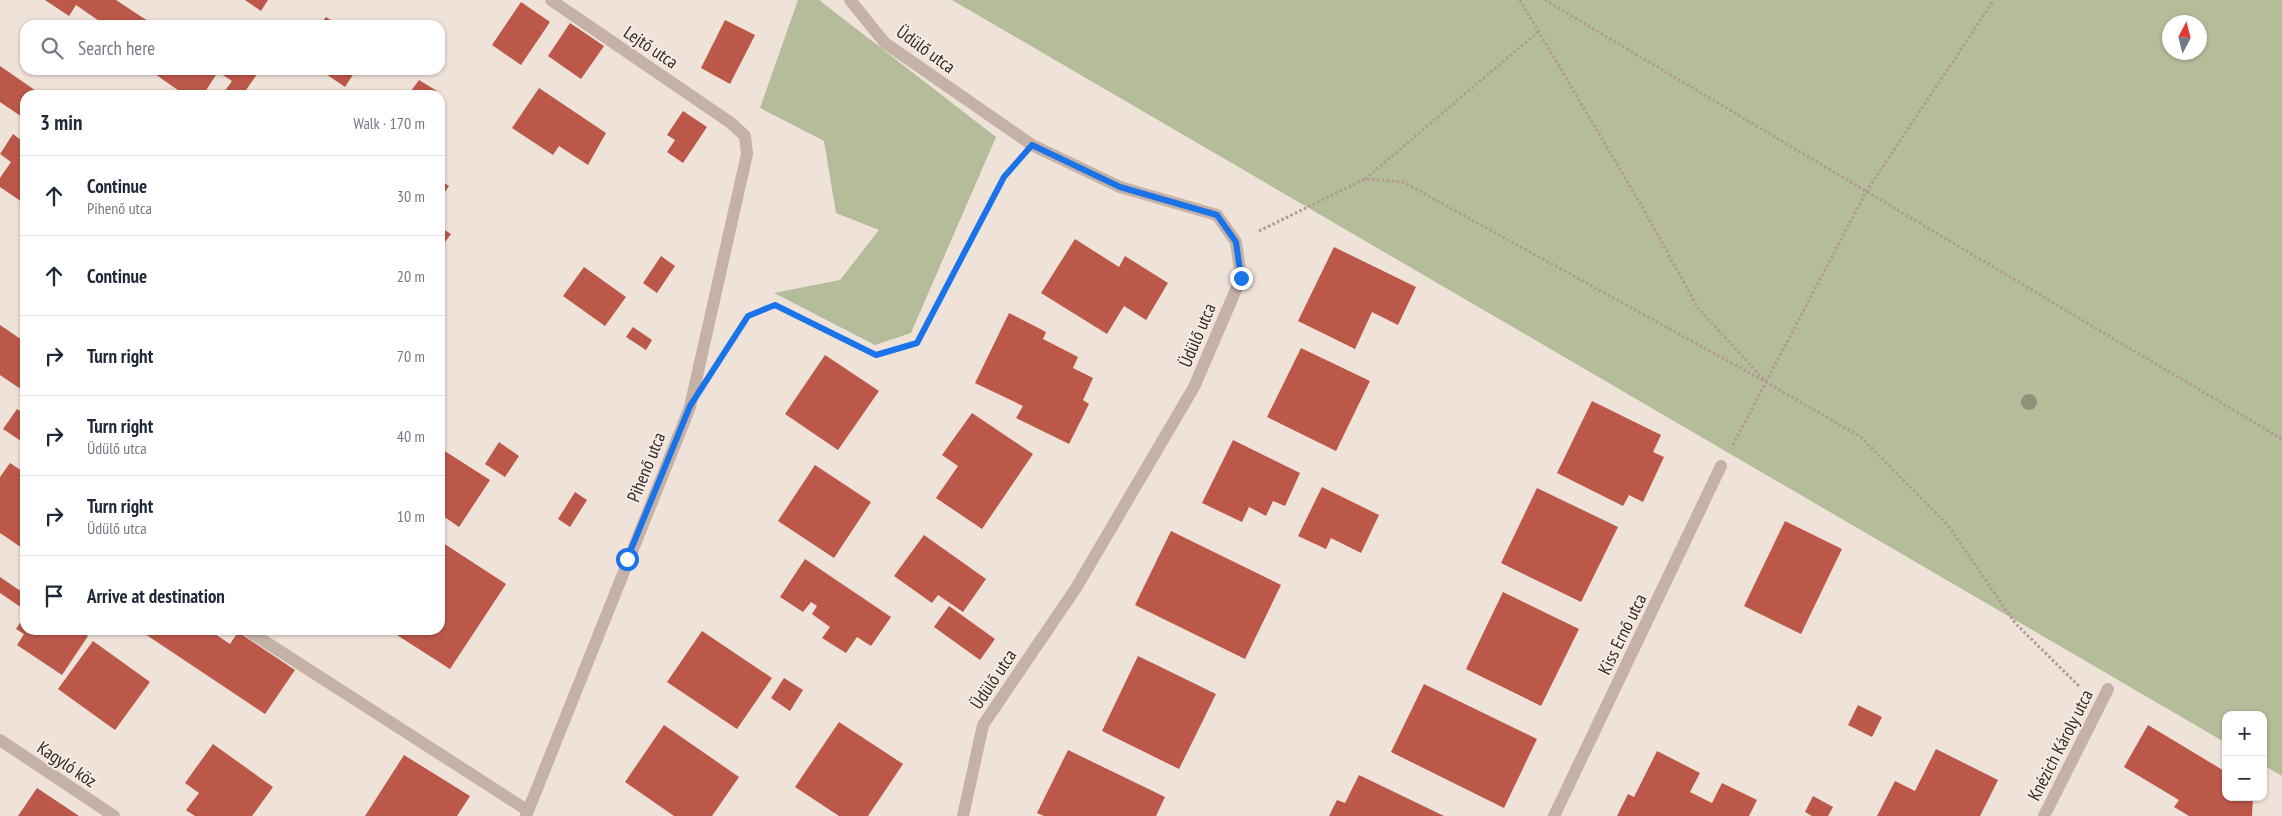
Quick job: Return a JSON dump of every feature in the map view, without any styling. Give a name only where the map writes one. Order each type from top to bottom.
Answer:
[{"type":"street","name":"Lejtő utca","points":[[551,0],[731,123]]},
{"type":"street","name":"Üdülő utca","points":[[850,0],[885,43],[1032,145],[1120,187],[1217,215],[1236,242],[1241,278],[1194,387],[1076,588],[983,725],[963,816]]},
{"type":"street","name":"Pihenő utca","points":[[526,813],[690,406],[747,154],[745,136],[731,123]]},
{"type":"street","name":"Kiss Ernő utca","points":[[1554,816],[1722,466]]},
{"type":"street","points":[[255,635],[526,813]]},
{"type":"street","name":"Knézich Károly utca","points":[[2044,816],[2108,689]]},
{"type":"street","name":"Kagyló köz","points":[[0,740],[114,816]]},
{"type":"path","points":[[1520,0],[1644,210],[1698,308],[1766,382]]},
{"type":"path","points":[[1545,0],[2282,439]]},
{"type":"path","points":[[1722,466],[1866,192],[1994,0]]},
{"type":"path","points":[[1236,242],[1365,179],[1538,31]]},
{"type":"path","points":[[732,341],[748,316],[775,305],[876,355],[917,343],[1004,177],[1032,145]]},
{"type":"path","points":[[1365,179],[1403,182],[1861,436],[1947,524],[2015,623],[2100,707]]},
{"type":"green space","points":[[798,0],[819,0],[996,137],[911,333],[875,345],[774,293],[840,280],[879,230],[836,213],[824,141],[760,108]]},
{"type":"green space","points":[[952,0],[2282,0],[2282,776],[2267,767],[2267,711],[2222,711],[2222,741]]},
{"type":"building","points":[[45,0],[116,0],[146,20],[98,20],[76,5],[69,16]]},
{"type":"building","points":[[245,0],[268,0],[261,11]]},
{"type":"building","points":[[521,2],[550,22],[521,65],[492,45]]},
{"type":"building","points":[[725,20],[755,35],[730,84],[701,68]]},
{"type":"building","points":[[570,23],[604,46],[581,79],[548,56]]},
{"type":"building","points":[[0,66],[35,90],[20,90],[20,116],[0,102]]},
{"type":"building","points":[[156,75],[216,75],[206,90],[178,90]]},
{"type":"building","points":[[223,75],[256,75],[246,90],[226,90],[232,81]]},
{"type":"building","points":[[327,75],[353,75],[345,87]]},
{"type":"building","points":[[419,80],[435,90],[412,90]]},
{"type":"building","points":[[539,88],[606,133],[588,165],[559,146],[553,155],[512,128]]},
{"type":"building","points":[[683,111],[707,127],[683,163],[667,152],[675,140],[667,135]]},
{"type":"building","points":[[13,134],[20,139],[20,201],[0,187],[0,178],[11,162],[0,154]]},
{"type":"building","points":[[445,183],[449,186],[445,192]]},
{"type":"building","points":[[445,230],[451,234],[445,242]]},
{"type":"building","points":[[1075,239],[1119,267],[1125,256],[1168,283],[1146,320],[1124,306],[1107,334],[1041,293]]},
{"type":"building","points":[[1334,247],[1416,287],[1398,325],[1372,312],[1355,349],[1298,321]]},
{"type":"building","points":[[661,256],[675,266],[657,293],[643,283]]},
{"type":"building","points":[[584,267],[626,297],[605,326],[563,296]]},
{"type":"building","points":[[1009,313],[1046,332],[1043,339],[1078,357],[1073,368],[1093,378],[1083,400],[1089,404],[1069,444],[1016,418],[1023,406],[975,383]]},
{"type":"building","points":[[0,325],[20,339],[20,389],[0,375]]},
{"type":"building","points":[[633,327],[652,340],[646,350],[626,337]]},
{"type":"building","points":[[1301,348],[1370,381],[1336,451],[1267,417]]},
{"type":"building","points":[[825,355],[879,391],[838,450],[785,414]]},
{"type":"building","points":[[1592,401],[1661,435],[1653,452],[1664,457],[1643,502],[1629,495],[1623,506],[1557,473]]},
{"type":"building","points":[[17,409],[20,411],[20,440],[3,429]]},
{"type":"building","points":[[972,413],[1033,454],[982,529],[936,498],[958,466],[942,455]]},
{"type":"building","points":[[1233,440],[1300,473],[1285,506],[1273,501],[1266,516],[1249,507],[1242,522],[1202,503]]},
{"type":"building","points":[[499,442],[519,456],[505,477],[485,464]]},
{"type":"building","points":[[445,451],[490,480],[459,527],[445,517]]},
{"type":"building","points":[[10,463],[20,470],[20,547],[0,533],[0,477]]},
{"type":"building","points":[[815,465],[871,502],[834,558],[778,521]]},
{"type":"building","points":[[1322,487],[1379,515],[1361,553],[1331,538],[1326,549],[1298,536]]},
{"type":"building","points":[[1537,488],[1618,527],[1581,602],[1501,563]]},
{"type":"building","points":[[575,492],[587,500],[570,527],[558,519]]},
{"type":"building","points":[[1785,521],[1842,549],[1801,634],[1744,606]]},
{"type":"building","points":[[1171,531],[1281,585],[1245,659],[1135,605]]},
{"type":"building","points":[[924,535],[986,579],[963,612],[938,595],[932,603],[894,576]]},
{"type":"building","points":[[445,544],[506,584],[450,669],[397,635],[445,635]]},
{"type":"building","points":[[805,559],[891,617],[871,646],[857,637],[846,653],[822,638],[830,627],[812,614],[817,606],[811,602],[803,612],[780,597]]},
{"type":"building","points":[[0,577],[20,591],[20,607],[0,593]]},
{"type":"building","points":[[1503,592],[1579,629],[1541,706],[1466,669]]},
{"type":"building","points":[[949,606],[995,639],[980,660],[934,627]]},
{"type":"building","points":[[20,623],[20,632],[16,629]]},
{"type":"building","points":[[702,631],[772,678],[737,729],[667,682]]},
{"type":"building","points":[[23,635],[88,636],[62,675],[17,645]]},
{"type":"building","points":[[146,635],[216,635],[230,644],[236,635],[242,635],[295,670],[265,714]]},
{"type":"building","points":[[93,641],[150,682],[115,730],[58,689]]},
{"type":"building","points":[[1138,656],[1216,694],[1179,769],[1102,731]]},
{"type":"building","points":[[784,678],[803,690],[790,711],[771,698]]},
{"type":"building","points":[[1424,684],[1537,739],[1504,808],[1391,752]]},
{"type":"building","points":[[1858,705],[1882,717],[1872,737],[1848,725]]},
{"type":"building","points":[[839,722],[903,764],[868,816],[839,816],[795,787]]},
{"type":"building","points":[[664,725],[739,777],[712,816],[674,816],[625,782]]},
{"type":"building","points":[[2148,725],[2222,770],[2222,801],[2253,801],[2252,816],[2189,816],[2174,807],[2179,800],[2124,767]]},
{"type":"building","points":[[213,744],[273,787],[252,816],[195,816],[186,810],[199,793],[185,783]]},
{"type":"building","points":[[1936,749],[1998,780],[1980,816],[1877,816],[1895,781],[1915,791]]},
{"type":"building","points":[[1068,750],[1165,797],[1156,816],[1044,816],[1037,813]]},
{"type":"building","points":[[1657,751],[1700,773],[1690,792],[1712,803],[1722,783],[1757,800],[1749,816],[1617,816],[1628,794],[1634,797]]},
{"type":"building","points":[[404,755],[470,796],[457,816],[365,816]]},
{"type":"building","points":[[1359,775],[1444,816],[1329,816],[1337,800],[1345,803]]},
{"type":"building","points":[[37,788],[79,816],[18,816]]},
{"type":"building","points":[[1813,796],[1833,807],[1828,816],[1812,816],[1805,812]]},
{"type":"route","points":[[627,559],[690,406],[748,316],[775,305],[876,355],[917,343],[1004,177],[1032,145],[1120,187],[1217,215],[1236,242],[1241,278]]}]
